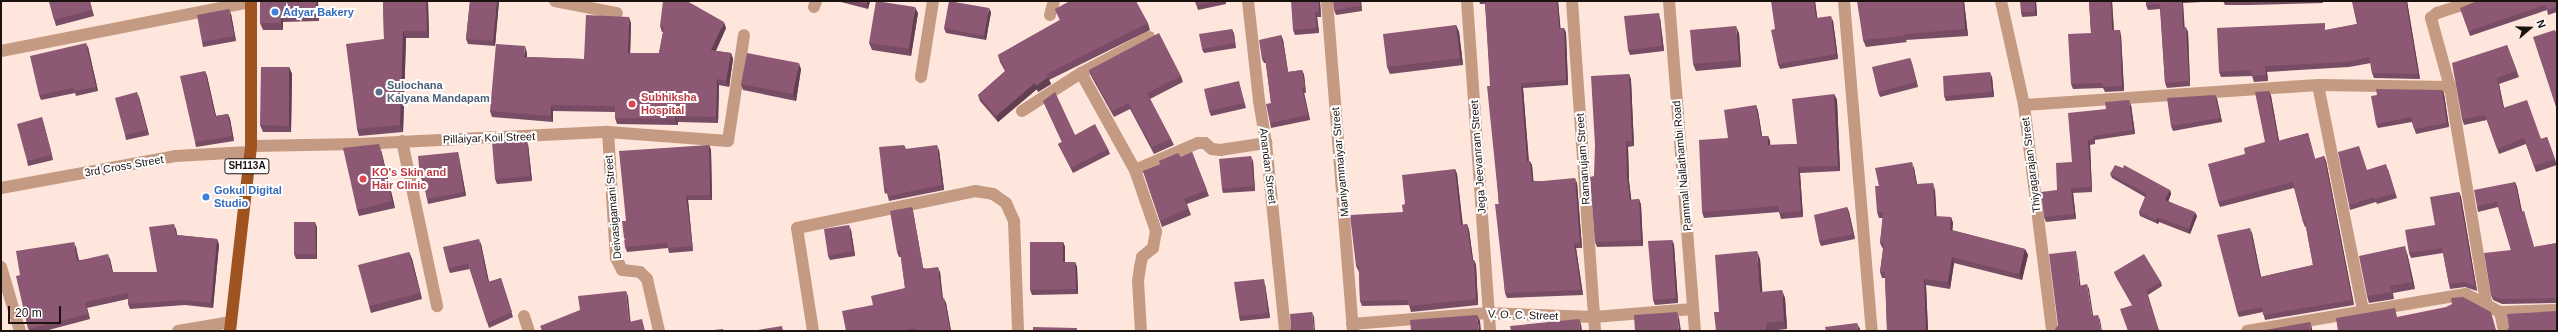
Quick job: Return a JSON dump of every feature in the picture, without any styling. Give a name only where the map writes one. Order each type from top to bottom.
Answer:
[{"type":"main road","name":"SH113A","points":[[231,327],[250,149],[251,2]]},
{"type":"street","points":[[555,1],[617,13]]},
{"type":"street","points":[[921,77],[933,1]]},
{"type":"street","points":[[1050,14],[1054,1]]},
{"type":"street","name":"Anandan Street","points":[[1248,1],[1259,101],[1266,143],[1285,331]]},
{"type":"street","name":"Maniyammaiyar Street","points":[[1327,1],[1353,327]]},
{"type":"street","name":"Jega Jeevanram Street","points":[[1467,1],[1490,331]]},
{"type":"street","name":"Ramanujam Street","points":[[1572,1],[1595,331]]},
{"type":"street","name":"Pammal Nallathambi Road","points":[[1668,1],[1695,331]]},
{"type":"street","points":[[1844,1],[1872,331]]},
{"type":"street","name":"Thiyagarajan Street","points":[[2001,1],[2024,105],[2052,331]]},
{"type":"street","points":[[2473,1],[2437,13],[2431,18],[2450,87],[2486,302]]},
{"type":"street","points":[[1,51],[251,2]]},
{"type":"street","name":"Pillaiyar Koil Street","points":[[250,149],[608,132],[728,141],[744,35]]},
{"type":"street","points":[[1022,111],[1081,73],[1149,37]]},
{"type":"street","points":[[1081,73],[1135,170],[1156,231],[1153,248],[1142,257],[1138,281],[1141,331]]},
{"type":"street","points":[[2024,105],[2318,85],[2450,87]]},
{"type":"street","points":[[2318,85],[2363,311]]},
{"type":"street","name":"Deivasigamani Street","points":[[608,132],[616,258],[622,270],[640,272],[647,279],[659,331]]},
{"type":"street","points":[[402,141],[437,306]]},
{"type":"street","points":[[1135,170],[1198,143],[1205,143],[1212,149],[1220,150],[1266,143]]},
{"type":"street","name":"3rd Cross Street","points":[[1,188],[175,156],[250,149]]},
{"type":"street","points":[[813,331],[797,228],[975,191],[993,194],[1006,203],[1014,221],[1018,331]]},
{"type":"street","points":[[1,267],[20,331]]},
{"type":"street","points":[[2247,331],[2466,294],[2486,302],[2500,312],[2557,310]]},
{"type":"street","name":"V. O. C. Street","points":[[1353,327],[1488,313],[1594,317],[1693,309]]},
{"type":"street","points":[[2500,312],[2504,331]]},
{"type":"street","points":[[524,316],[530,331]]},
{"type":"street","points":[[178,331],[231,327]]},
{"type":"building","points":[[49,1],[89,1],[92,10],[54,20]]},
{"type":"building","points":[[260,1],[316,1],[316,14],[281,15],[281,23],[260,23]]},
{"type":"building","name":"Sulochana Kalyana Mandapam","points":[[383,1],[426,1],[427,31],[403,31],[400,125],[357,129],[346,44],[384,39]]},
{"type":"building","points":[[470,1],[497,1],[493,41],[466,39]]},
{"type":"building","points":[[663,1],[687,1],[724,22],[711,50],[731,53],[726,81],[717,79],[716,117],[675,116],[675,119],[615,118],[615,106],[551,105],[551,116],[490,111],[496,44],[525,46],[524,57],[584,59],[586,15],[629,17],[628,53],[659,53],[664,27],[660,26]]},
{"type":"building","points":[[855,1],[867,1],[867,4]]},
{"type":"building","points":[[876,1],[915,7],[909,49],[869,43]]},
{"type":"building","points":[[949,1],[989,8],[984,36],[944,28]]},
{"type":"building","points":[[1070,1],[1136,1],[1148,23],[1047,74],[1048,77],[1036,86],[1035,83],[996,116],[978,95],[1006,71],[998,55],[1060,20],[1055,9]]},
{"type":"building","points":[[1195,1],[1217,1],[1196,5]]},
{"type":"building","points":[[1291,1],[1319,1],[1319,12],[1315,12],[1317,28],[1293,30]]},
{"type":"building","points":[[1333,1],[1360,1],[1361,6],[1334,10]]},
{"type":"building","points":[[1485,1],[1557,1],[1559,28],[1564,28],[1566,80],[1521,83],[1527,161],[1530,161],[1532,182],[1575,178],[1580,243],[1574,243],[1581,290],[1505,293],[1495,204],[1499,204],[1487,86],[1490,86]]},
{"type":"building","points":[[1771,1],[1814,1],[1816,18],[1831,16],[1836,54],[1778,64],[1771,30],[1775,29]]},
{"type":"building","points":[[1857,1],[1963,1],[1965,29],[1904,34],[1904,36],[1863,40]]},
{"type":"building","points":[[2020,1],[2035,1],[2035,12],[2021,12]]},
{"type":"building","points":[[2089,1],[2111,1],[2112,30],[2120,30],[2122,86],[2103,87],[2102,83],[2071,84],[2068,34],[2091,33]]},
{"type":"building","points":[[2146,1],[2182,1],[2183,28],[2186,27],[2189,81],[2165,83],[2160,4],[2146,5]]},
{"type":"building","points":[[2352,1],[2406,1],[2418,74],[2372,73],[2369,57],[2347,62],[2265,66],[2266,75],[2252,76],[2251,70],[2219,72],[2217,28],[2325,23],[2325,30],[2357,24]]},
{"type":"building","points":[[2477,1],[2557,1],[2557,6],[2547,10],[2545,5],[2469,31],[2460,8]]},
{"type":"building","points":[[229,9],[234,36],[202,42],[197,15]]},
{"type":"building","points":[[1659,13],[1662,46],[1628,50],[1624,16]]},
{"type":"building","points":[[1456,25],[1460,58],[1387,67],[1383,34]]},
{"type":"building","points":[[1736,26],[1739,60],[1693,64],[1690,30]]},
{"type":"building","points":[[1232,29],[1235,43],[1202,49],[1199,34]]},
{"type":"building","points":[[2555,30],[2557,35],[2557,110],[2533,37]]},
{"type":"building","points":[[1159,33],[1181,76],[1147,93],[1171,139],[1152,147],[1128,103],[1112,111],[1089,70]]},
{"type":"building","points":[[1281,35],[1288,72],[1302,70],[1305,88],[1302,88],[1308,115],[1270,123],[1266,104],[1271,103],[1265,58],[1262,59],[1259,40]]},
{"type":"building","points":[[86,43],[96,87],[74,91],[73,88],[39,95],[30,56]]},
{"type":"building","points":[[2507,45],[2517,71],[2497,78],[2503,108],[2527,100],[2541,139],[2547,137],[2555,159],[2534,166],[2524,138],[2497,149],[2485,115],[2462,119],[2452,63]]},
{"type":"building","points":[[747,53],[799,63],[793,94],[741,84]]},
{"type":"building","points":[[1910,58],[1916,82],[1878,92],[1872,67]]},
{"type":"building","points":[[261,67],[289,67],[289,126],[260,125]]},
{"type":"building","points":[[205,71],[215,116],[228,114],[232,136],[195,142],[180,76]]},
{"type":"building","points":[[1990,72],[1992,92],[1944,96],[1943,76]]},
{"type":"building","points":[[1629,74],[1632,141],[1626,141],[1627,176],[1630,200],[1639,199],[1641,240],[1595,242],[1590,177],[1594,176],[1595,145],[1591,76]]},
{"type":"building","points":[[1239,81],[1244,103],[1209,111],[1204,89]]},
{"type":"building","points":[[2376,89],[2442,90],[2447,123],[2414,129],[2411,117],[2376,124],[2371,96],[2377,95]]},
{"type":"building","points":[[2269,91],[2278,141],[2308,133],[2315,159],[2324,156],[2352,300],[2263,315],[2262,307],[2237,312],[2217,235],[2250,228],[2260,277],[2313,265],[2305,222],[2303,222],[2293,182],[2218,202],[2208,164],[2245,154],[2244,148],[2265,142],[2255,92]]},
{"type":"building","points":[[137,92],[147,130],[125,135],[115,98]]},
{"type":"building","points":[[1055,92],[1075,135],[1095,124],[1108,149],[1071,168],[1058,144],[1062,142],[1043,101]]},
{"type":"building","points":[[1834,94],[1838,166],[1798,167],[1801,211],[1779,213],[1778,206],[1702,212],[1699,140],[1728,138],[1724,110],[1756,105],[1761,136],[1768,136],[1768,145],[1797,144],[1792,99]]},
{"type":"building","points":[[2215,95],[2220,118],[2171,126],[2167,98]]},
{"type":"building","points":[[2129,100],[2133,130],[2093,136],[2093,139],[2088,140],[2091,187],[2071,188],[2074,214],[2044,217],[2041,192],[2057,190],[2056,163],[2072,162],[2068,113],[2106,109],[2105,102]]},
{"type":"building","points":[[42,117],[52,155],[27,161],[17,124]]},
{"type":"building","points":[[527,139],[530,176],[495,179],[492,142]]},
{"type":"building","points":[[379,144],[392,201],[357,210],[343,148]]},
{"type":"building","points":[[709,145],[710,195],[686,195],[692,246],[668,248],[667,243],[625,247],[622,221],[626,221],[619,151]]},
{"type":"building","points":[[904,145],[905,149],[937,145],[942,185],[888,196],[886,188],[884,189],[879,147]]},
{"type":"building","points":[[2359,146],[2367,170],[2386,164],[2395,193],[2375,199],[2374,197],[2349,205],[2338,152]]},
{"type":"building","points":[[458,152],[464,192],[427,199],[423,176],[420,176],[418,156]]},
{"type":"building","points":[[1192,152],[1207,190],[1184,199],[1188,209],[1160,221],[1143,171],[1161,164],[1159,161],[1178,153],[1181,157]]},
{"type":"building","points":[[1251,156],[1254,186],[1222,189],[1219,159]]},
{"type":"building","points":[[1912,162],[1916,184],[1933,183],[1935,216],[1951,217],[1950,230],[2025,249],[2019,274],[1952,257],[1948,282],[1924,279],[1926,331],[1887,331],[1885,272],[1880,272],[1884,243],[1880,243],[1883,212],[1877,212],[1875,186],[1879,186],[1875,168]]},
{"type":"building","points":[[2115,165],[2123,168],[2124,165],[2170,190],[2165,200],[2195,212],[2189,229],[2157,217],[2156,220],[2139,212],[2147,194],[2110,174]]},
{"type":"building","points":[[1455,169],[1461,225],[1467,224],[1472,260],[1474,260],[1476,299],[1409,306],[1408,300],[1360,301],[1359,266],[1356,266],[1350,215],[1403,212],[1402,205],[1405,204],[1402,175]]},
{"type":"building","points":[[2515,182],[2521,212],[2524,211],[2534,247],[2557,243],[2557,298],[2500,299],[2491,295],[2484,253],[2511,250],[2497,202],[2477,206],[2474,190]]},
{"type":"building","points":[[2459,192],[2475,286],[2463,282],[2449,284],[2442,248],[2409,253],[2405,230],[2435,225],[2430,197]]},
{"type":"building","points":[[912,207],[923,269],[938,267],[942,299],[944,298],[950,330],[915,331],[915,328],[904,331],[846,331],[842,311],[873,305],[871,296],[905,288],[900,251],[897,252],[890,211]]},
{"type":"building","points":[[1847,207],[1853,234],[1819,241],[1814,215]]},
{"type":"building","points":[[294,222],[315,222],[316,254],[294,254]]},
{"type":"building","points":[[174,224],[176,235],[217,239],[211,303],[183,300],[128,304],[128,293],[85,302],[88,314],[28,329],[16,276],[20,275],[16,251],[74,242],[77,261],[108,254],[112,272],[157,272],[149,227]]},
{"type":"building","points":[[849,225],[853,251],[828,256],[824,229]]},
{"type":"building","points":[[479,239],[488,282],[501,278],[512,312],[487,323],[468,264],[448,268],[443,247]]},
{"type":"building","points":[[1672,240],[1676,298],[1653,300],[1648,241]]},
{"type":"building","points":[[1030,242],[1063,242],[1063,262],[1075,262],[1076,289],[1030,290]]},
{"type":"building","points":[[2405,246],[2412,282],[2390,286],[2392,292],[2367,296],[2359,256]]},
{"type":"building","points":[[1757,251],[1760,292],[1782,290],[1784,321],[1766,323],[1767,329],[1760,331],[1716,331],[1714,312],[1719,312],[1715,255]]},
{"type":"building","points":[[2076,251],[2079,286],[2087,284],[2092,316],[2098,315],[2101,331],[2054,331],[2058,325],[2049,254]]},
{"type":"building","points":[[409,252],[420,293],[369,306],[358,265]]},
{"type":"building","points":[[2144,254],[2161,282],[2146,290],[2159,331],[2128,331],[2120,309],[2133,305],[2114,272]]},
{"type":"building","points":[[1264,279],[1268,313],[1239,316],[1234,282]]},
{"type":"building","points":[[626,291],[629,322],[642,319],[645,331],[542,331],[540,326],[580,310],[578,296]]},
{"type":"building","points":[[2463,297],[2491,312],[2496,330],[2498,331],[2338,331],[2336,318],[2395,308],[2397,317],[2446,307],[2452,304],[2451,298]]},
{"type":"building","points":[[2557,311],[2557,331],[2506,331],[2509,328],[2507,314]]},
{"type":"building","points":[[1312,312],[1314,331],[1291,331],[1290,314]]},
{"type":"building","points":[[1677,312],[1679,331],[1635,331],[1634,315]]},
{"type":"building","points":[[1477,315],[1479,331],[1411,331],[1410,320]]},
{"type":"building","points":[[1579,319],[1580,331],[1511,331],[1510,326]]},
{"type":"building","points":[[2310,322],[2311,331],[2265,331],[2265,330]]},
{"type":"building","points":[[1857,323],[1858,331],[1826,331],[1825,327]]},
{"type":"building","points":[[782,326],[783,331],[752,331]]},
{"type":"building","points":[[1033,327],[1077,328],[1077,331],[1033,331]]},
{"type":"building","points":[[723,329],[723,331],[704,331]]},
{"type":"place","name":"Adyar Bakery","points":[[275,12]]},
{"type":"place","name":"Sulochana Kalyana Mandapam","points":[[379,92]]},
{"type":"place","name":"Subhiksha Hospital","points":[[632,104]]},
{"type":"place","name":"KO's Skin and Hair Clinic","points":[[363,179]]},
{"type":"place","name":"Gokul Digital Studio","points":[[206,197]]}]
